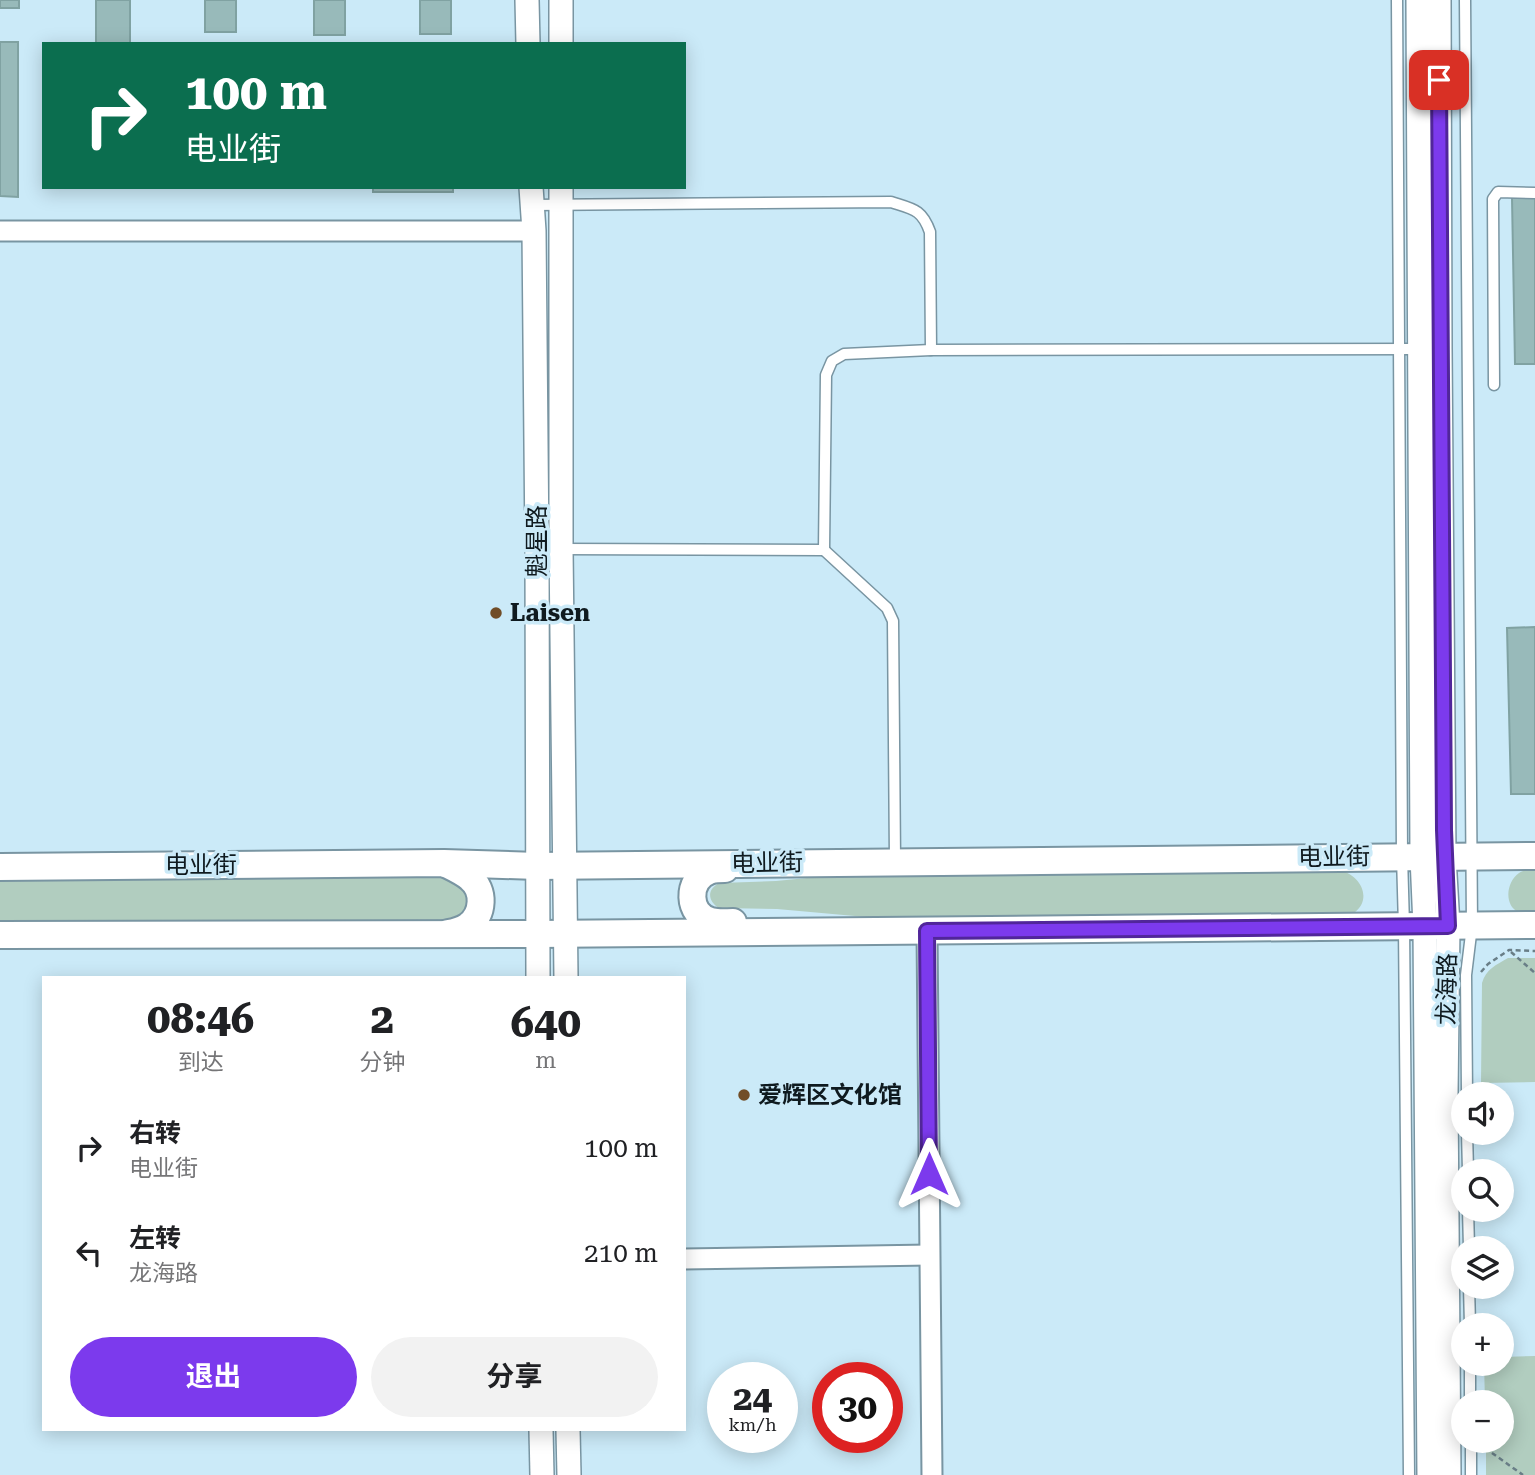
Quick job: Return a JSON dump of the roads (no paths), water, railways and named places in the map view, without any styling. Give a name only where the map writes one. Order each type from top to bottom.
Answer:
[{"type":"main road","name":"电业街","points":[[0,867],[444,863],[565,866],[1535,856]]},
{"type":"main road","points":[[439,935],[466,927],[474,921],[481,903],[476,884],[444,863]]},
{"type":"main road","points":[[820,863],[774,869],[707,872],[695,882],[692,898],[697,912],[711,921],[779,923],[825,932]]},
{"type":"main road","points":[[0,935],[439,935],[1535,925]]},
{"type":"street","points":[[527,0],[528,42]]},
{"type":"street","points":[[561,0],[561,42]]},
{"type":"street","name":"龙海路","points":[[1418,0],[1420,349],[1437,926],[1446,1095],[1449,1475]]},
{"type":"street","name":"龙海路","points":[[1420,349],[1439,0]]},
{"type":"street","name":"魁星路","points":[[531,196],[534,231],[537,549],[538,976]]},
{"type":"street","name":"魁星路","points":[[561,196],[561,549],[566,976]]},
{"type":"street","points":[[0,231],[534,231]]},
{"type":"street","name":"龙海路","points":[[1429,1475],[1437,926]]},
{"type":"street","points":[[927,931],[932,1475]]},
{"type":"street","points":[[686,1259],[929,1255]]},
{"type":"street","points":[[541,1431],[542,1475]]},
{"type":"street","points":[[568,1431],[569,1475]]},
{"type":"lane","points":[[1396,0],[1420,349],[1437,926],[1409,1475]]},
{"type":"lane","points":[[1435,857],[1465,0]]},
{"type":"lane","points":[[1494,384],[1493,199],[1498,192],[1535,193]]},
{"type":"lane","points":[[531,196],[891,202],[915,209],[925,218],[930,232],[931,350]]},
{"type":"lane","points":[[824,550],[826,375],[832,361],[844,354],[931,350],[1420,349]]},
{"type":"lane","points":[[537,549],[824,550],[887,608],[893,621],[895,862]]},
{"type":"lane","points":[[1437,926],[1466,975],[1467,1082]]},
{"type":"lane","points":[[1471,1475],[1474,1453]]},
{"type":"place","name":"Laisen","points":[[496,613]]},
{"type":"place","name":"爱辉区文化馆","points":[[744,1095]]}]
